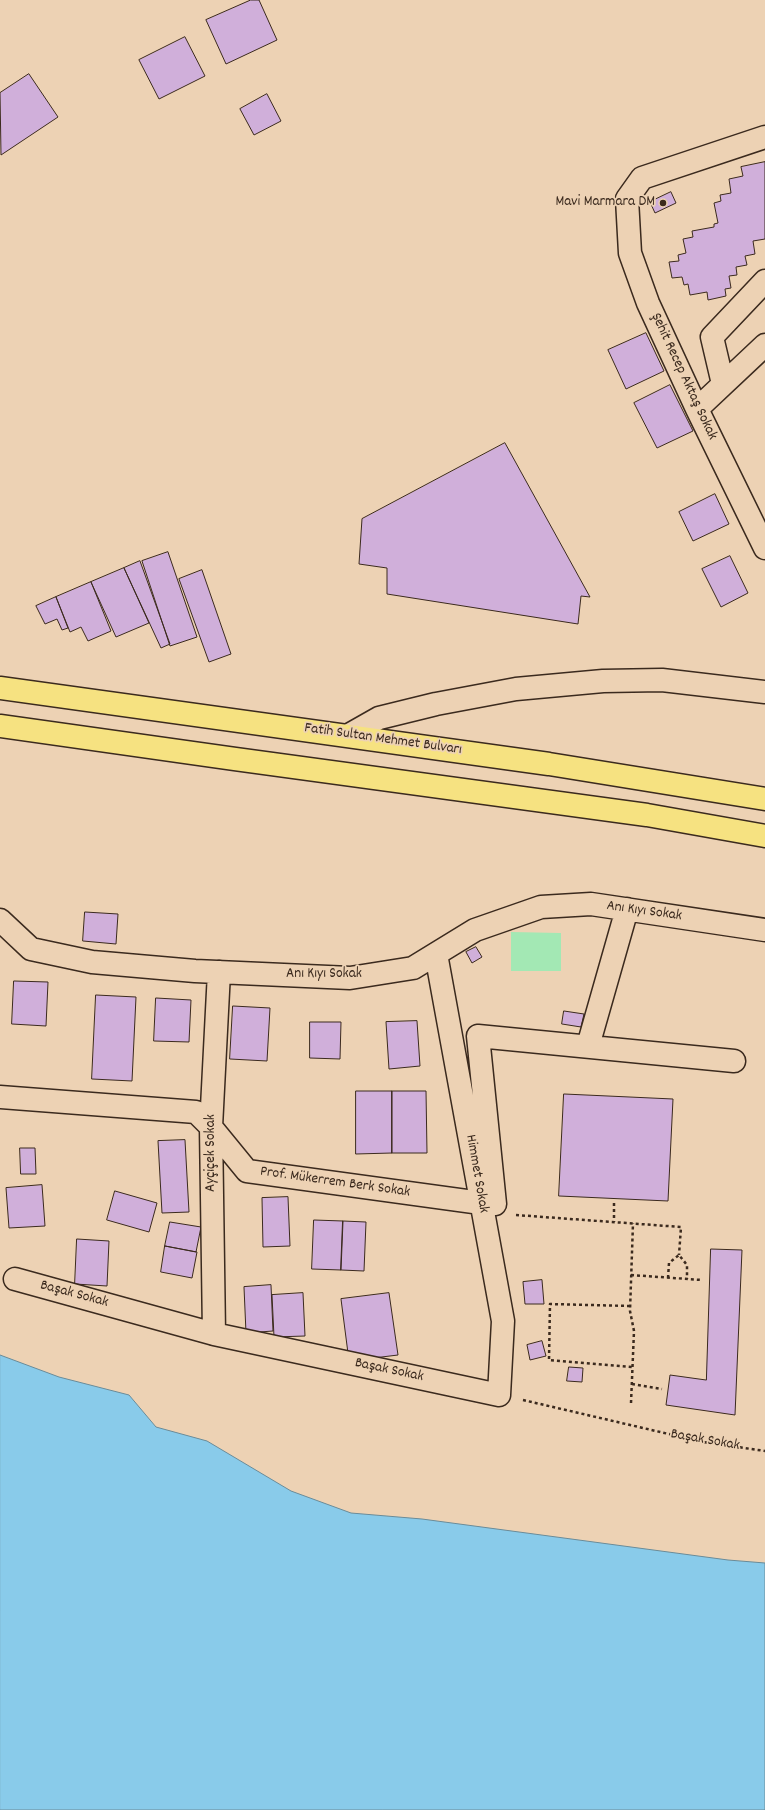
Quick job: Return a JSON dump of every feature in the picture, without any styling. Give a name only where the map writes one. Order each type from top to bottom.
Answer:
[{"type":"main road","name":"Fatih Sultan Mehmet Bulvarı","points":[[0,688],[349,735],[549,764],[765,799]]},
{"type":"main road","points":[[0,726],[235,760],[647,814],[765,836]]},
{"type":"street","name":"Şehit Recep Aktaş Sokak","points":[[765,137],[642,178],[627,199],[630,253],[648,303],[696,409],[765,548]]},
{"type":"street","points":[[723,384],[712,337],[765,280]]},
{"type":"street","points":[[696,409],[765,345]]},
{"type":"street","points":[[349,735],[378,718],[436,704],[516,689],[603,681],[662,680],[765,692]]},
{"type":"street","name":"Anı Kıyı Sokak","points":[[0,920],[31,949],[92,962],[218,972],[350,978],[413,968],[475,930],[541,907],[592,904],[765,930]]},
{"type":"street","points":[[588,1046],[627,909]]},
{"type":"street","name":"Himmet Sokak","points":[[436,954],[488,1208],[503,1321],[499,1394]]},
{"type":"street","name":"Ayçiçek Sokak","points":[[214,1334],[211,1127],[218,972]]},
{"type":"street","points":[[488,1208],[478,1036],[734,1061]]},
{"type":"street","name":"Prof. Mükerrem Berk Sokak","points":[[0,1097],[196,1112],[211,1127],[247,1171],[488,1208]]},
{"type":"street","name":"Başak Sokak","points":[[15,1279],[214,1334],[499,1394]]},
{"type":"path","points":[[614,1203],[614,1222]]},
{"type":"path","points":[[488,1208],[614,1222],[681,1227],[679,1255],[687,1265],[687,1279]]},
{"type":"path","points":[[631,1403],[634,1331],[630,1306],[633,1223]]},
{"type":"path","points":[[668,1278],[669,1263],[679,1255]]},
{"type":"path","points":[[631,1275],[702,1280]]},
{"type":"path","points":[[630,1306],[550,1304],[549,1360],[633,1367]]},
{"type":"path","points":[[632,1384],[662,1389]]},
{"type":"path","name":"Başak Sokak","points":[[499,1394],[703,1442],[765,1451]]},
{"type":"green space","points":[[511,932],[561,933],[561,971],[511,971]]},
{"type":"water","points":[[0,1355],[59,1377],[129,1395],[156,1427],[207,1441],[291,1491],[351,1513],[422,1519],[728,1560],[765,1563],[765,1810],[0,1810]]},
{"type":"building","points":[[251,0],[259,0],[277,40],[226,64],[206,20]]},
{"type":"building","points":[[185,37],[205,76],[159,99],[139,60]]},
{"type":"building","points":[[29,74],[58,117],[1,155],[0,93]]},
{"type":"building","points":[[267,94],[281,121],[254,135],[240,109]]},
{"type":"building","points":[[765,162],[765,239],[753,241],[755,254],[745,256],[747,265],[736,267],[737,275],[729,276],[731,288],[725,289],[726,296],[708,300],[707,292],[690,295],[688,284],[684,285],[682,277],[672,278],[669,262],[679,261],[678,255],[686,253],[683,239],[693,237],[692,231],[714,227],[714,224],[718,223],[714,203],[721,201],[720,195],[731,193],[729,179],[743,176],[741,167]]},
{"type":"building","name":"Mavi Marmara DM","points":[[671,192],[676,203],[655,213],[650,202]]},
{"type":"building","points":[[646,333],[664,371],[626,389],[608,350]]},
{"type":"building","points":[[670,385],[693,431],[657,448],[634,403]]},
{"type":"building","points":[[505,443],[590,597],[581,596],[578,624],[387,594],[387,568],[359,564],[362,519]]},
{"type":"building","points":[[715,494],[729,524],[693,541],[679,512]]},
{"type":"building","points":[[168,552],[197,637],[170,646],[142,561]]},
{"type":"building","points":[[730,556],[748,593],[721,607],[702,569]]},
{"type":"building","points":[[140,561],[170,644],[161,648],[124,568]]},
{"type":"building","points":[[124,568],[149,623],[116,637],[91,582]]},
{"type":"building","points":[[202,570],[231,654],[209,662],[179,579]]},
{"type":"building","points":[[91,582],[111,631],[88,641],[81,627],[70,632],[56,597]]},
{"type":"building","points":[[56,597],[68,628],[62,630],[57,619],[45,624],[36,606]]},
{"type":"building","points":[[85,912],[118,914],[116,944],[83,941]]},
{"type":"building","points":[[476,947],[482,957],[472,963],[466,952]]},
{"type":"building","points":[[14,981],[48,982],[46,1026],[12,1024]]},
{"type":"building","points":[[96,995],[136,997],[132,1081],[92,1079]]},
{"type":"building","points":[[156,998],[191,1000],[189,1042],[154,1041]]},
{"type":"building","points":[[233,1006],[270,1008],[267,1061],[230,1059]]},
{"type":"building","points":[[564,1011],[584,1014],[581,1027],[562,1024]]},
{"type":"building","points":[[417,1021],[420,1066],[389,1069],[386,1022]]},
{"type":"building","points":[[310,1022],[341,1022],[340,1059],[310,1058]]},
{"type":"building","points":[[356,1091],[392,1091],[392,1153],[356,1154]]},
{"type":"building","points":[[392,1091],[426,1091],[427,1153],[392,1153]]},
{"type":"building","points":[[564,1094],[673,1099],[668,1201],[559,1196]]},
{"type":"building","points":[[185,1140],[189,1212],[162,1213],[158,1141]]},
{"type":"building","points":[[20,1148],[35,1148],[36,1174],[21,1174]]},
{"type":"building","points":[[42,1185],[45,1226],[9,1228],[6,1188]]},
{"type":"building","points":[[115,1191],[157,1203],[149,1232],[107,1220]]},
{"type":"building","points":[[288,1197],[290,1246],[263,1247],[262,1198]]},
{"type":"building","points":[[314,1220],[343,1221],[341,1270],[312,1269]]},
{"type":"building","points":[[343,1221],[366,1222],[364,1271],[341,1270]]},
{"type":"building","points":[[170,1222],[201,1227],[196,1252],[165,1246]]},
{"type":"building","points":[[77,1239],[109,1241],[107,1286],[75,1284]]},
{"type":"building","points":[[165,1246],[197,1252],[192,1278],[161,1272]]},
{"type":"building","points":[[711,1249],[742,1250],[735,1415],[666,1405],[670,1375],[706,1380]]},
{"type":"building","points":[[542,1280],[544,1304],[525,1304],[523,1282]]},
{"type":"building","points":[[271,1285],[273,1331],[246,1333],[244,1287]]},
{"type":"building","points":[[303,1293],[305,1336],[274,1337],[272,1295]]},
{"type":"building","points":[[389,1293],[398,1355],[349,1361],[341,1299]]},
{"type":"building","points":[[542,1341],[546,1356],[530,1360],[527,1345]]},
{"type":"building","points":[[569,1367],[583,1368],[582,1382],[567,1381]]},
{"type":"place","name":"Mavi Marmara DM","points":[[663,203]]}]
